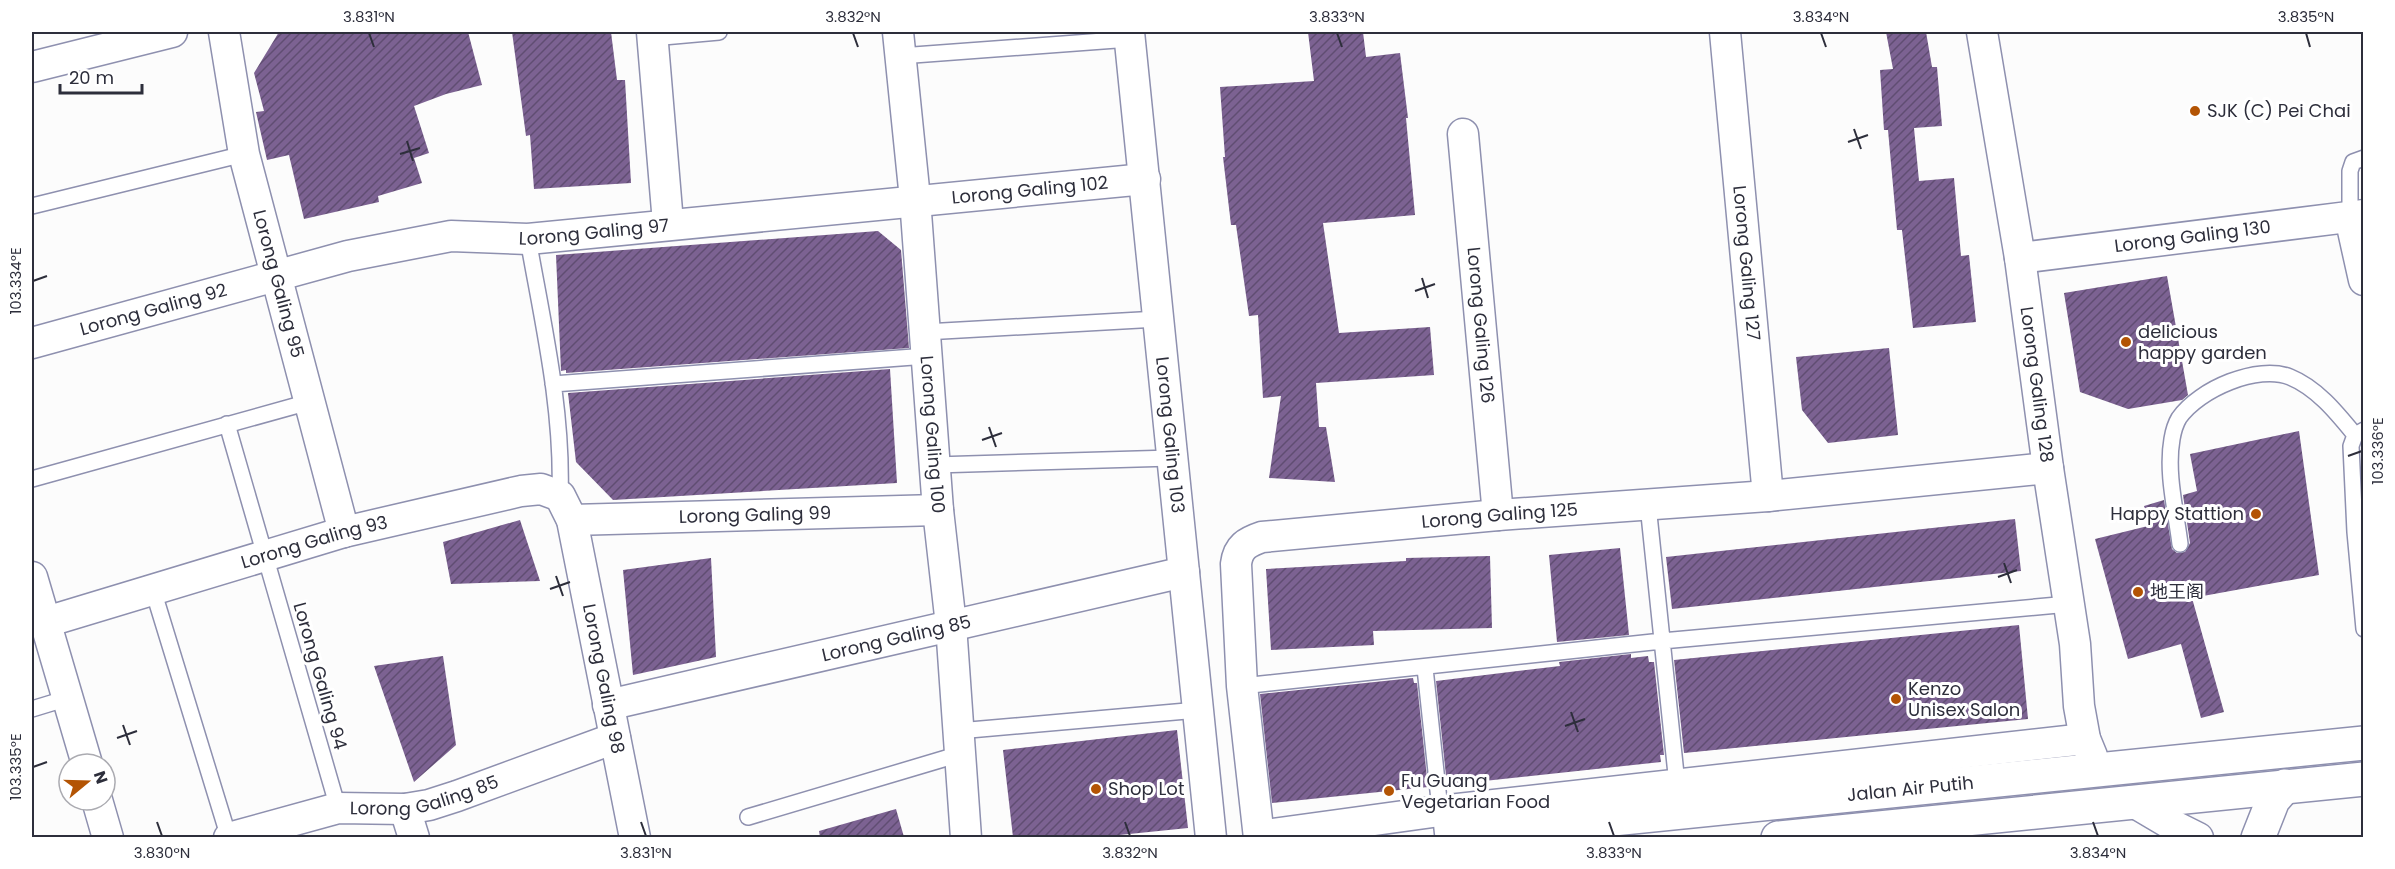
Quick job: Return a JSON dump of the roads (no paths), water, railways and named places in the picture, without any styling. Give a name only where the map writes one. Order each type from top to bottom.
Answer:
[{"type":"street","points":[[32,67],[172,32]]},
{"type":"street","name":"Lorong Galing 95","points":[[224,32],[244,153],[344,532]]},
{"type":"street","name":"Lorong Galing 127","points":[[1725,32],[1768,496]]},
{"type":"street","name":"Lorong Galing 128","points":[[1982,32],[2020,258],[2069,604],[2085,739],[2098,770]]},
{"type":"street","points":[[652,35],[668,224]]},
{"type":"street","name":"Lorong Galing 103","points":[[1130,35],[1211,837]]},
{"type":"street","name":"Lorong Galing 100","points":[[899,44],[915,199],[938,510],[951,625],[966,837]]},
{"type":"street","name":"Lorong Galing 126","points":[[1463,134],[1498,515]]},
{"type":"street","name":"Lorong Galing 102","points":[[915,199],[1144,178]]},
{"type":"street","name":"Lorong Galing 97","points":[[276,275],[348,256],[451,236],[528,239],[915,199]]},
{"type":"street","points":[[2357,216],[2364,280]]},
{"type":"street","name":"Lorong Galing 130","points":[[2020,258],[2357,216]]},
{"type":"street","name":"Lorong Galing 92","points":[[32,343],[276,275]]},
{"type":"street","name":"Lorong Galing 125","points":[[1259,837],[1242,686],[1236,564],[1237,555],[1242,546],[1249,541],[1262,537],[1498,515],[1768,496],[2048,468]]},
{"type":"street","name":"Lorong Galing 93","points":[[45,622],[344,532],[521,491],[541,489],[566,508]]},
{"type":"street","name":"Lorong Galing 99","points":[[566,508],[938,510]]},
{"type":"street","name":"Lorong Galing 98","points":[[566,508],[635,837]]},
{"type":"street","name":"Lorong Galing 85","points":[[608,705],[1184,572]]},
{"type":"street","points":[[32,577],[84,752]]},
{"type":"street","name":"Lorong Galing 85","points":[[229,837],[338,808],[405,809],[457,796],[615,738]]},
{"type":"street","points":[[1259,837],[1441,824],[1677,784],[2085,739]]},
{"type":"street","name":"Jalan Air Putih","points":[[1459,837],[1604,820],[2364,743]]},
{"type":"street","points":[[2098,770],[2132,801],[2198,837]]},
{"type":"street","name":"Jalan Air Putih","points":[[1780,837],[2364,778]]},
{"type":"street","points":[[2258,837],[2272,800],[2285,786]]},
{"type":"street","points":[[405,809],[414,837]]},
{"type":"street","points":[[101,812],[108,837]]},
{"type":"lane","points":[[652,35],[719,32]]},
{"type":"lane","points":[[899,44],[1130,35]]},
{"type":"lane","points":[[32,206],[244,153]]},
{"type":"lane","points":[[2357,216],[2350,171],[2353,162],[2364,158]]},
{"type":"lane","points":[[528,239],[553,384],[566,508]]},
{"type":"lane","points":[[553,384],[1158,319]]},
{"type":"lane","points":[[2180,544],[2170,469],[2172,439],[2179,418],[2197,401],[2220,386],[2247,376],[2266,373],[2290,377],[2314,392],[2359,432],[2351,446],[2357,564],[2364,629]]},
{"type":"lane","points":[[32,479],[309,402]]},
{"type":"lane","name":"Lorong Galing 94","points":[[227,424],[338,808]]},
{"type":"lane","points":[[935,465],[1172,458]]},
{"type":"lane","points":[[1648,505],[1677,784]]},
{"type":"lane","points":[[153,590],[229,837]]},
{"type":"lane","points":[[1242,686],[1662,641],[2069,604]]},
{"type":"lane","points":[[1425,668],[1441,824]]},
{"type":"lane","points":[[32,709],[68,698]]},
{"type":"lane","points":[[748,816],[959,742],[1198,710]]},
{"type":"place","name":"SJK (C) Pei Chai","points":[[2195,111]]},
{"type":"place","name":"delicious happy garden","points":[[2126,342]]},
{"type":"place","name":"Happy Stattion","points":[[2256,514]]},
{"type":"place","name":"地王阁","points":[[2138,592]]},
{"type":"place","name":"Kenzo Unisex Salon","points":[[1896,699]]},
{"type":"place","name":"Shop Lot","points":[[1096,789]]},
{"type":"place","name":"Fu Guang Vegetarian Food","points":[[1389,791]]}]
